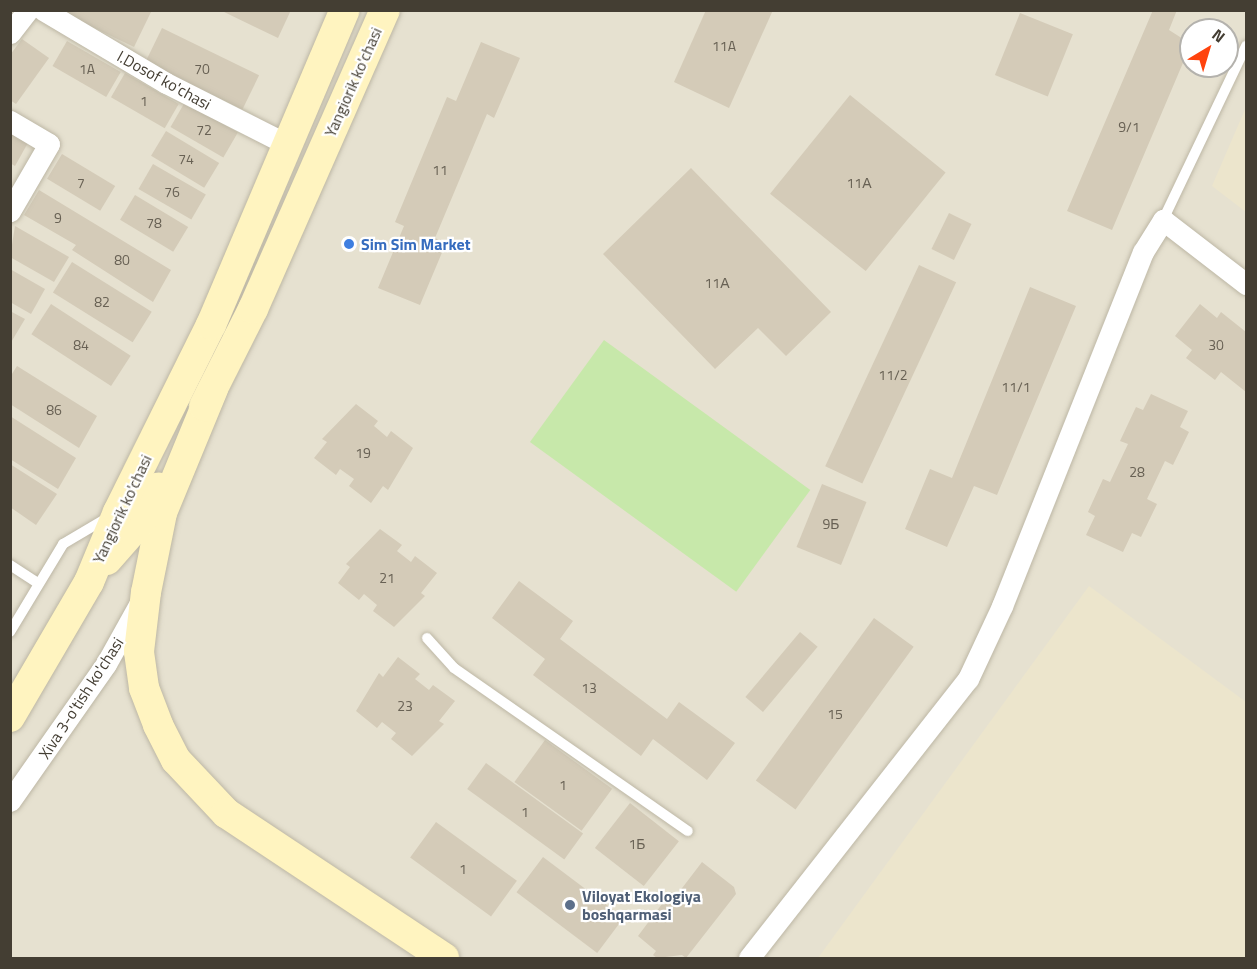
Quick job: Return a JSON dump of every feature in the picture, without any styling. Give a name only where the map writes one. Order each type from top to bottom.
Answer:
[{"type":"main road","name":"Yangiorik ko'chasi","points":[[89,582],[118,512],[211,325],[345,10]]},
{"type":"main road","name":"Yangiorik ko'chasi","points":[[89,582],[141,521],[213,389],[253,309],[385,10]]},
{"type":"main road","points":[[213,389],[162,513],[146,592],[139,652],[144,688],[176,760],[226,813],[444,958]]},
{"type":"main road","points":[[10,717],[89,582]]},
{"type":"street","points":[[10,33],[28,10]]},
{"type":"street","name":"I.Dosof ko'chasi","points":[[43,10],[166,83],[288,145]]},
{"type":"street","points":[[10,121],[50,144],[10,211]]},
{"type":"street","points":[[749,958],[968,679],[1002,606],[1143,252],[1163,220],[1246,284]]},
{"type":"street","name":"Xiva 3-o'tish ko'chasi","points":[[10,801],[106,664],[146,592]]},
{"type":"lane","points":[[1163,220],[1246,46]]},
{"type":"lane","points":[[10,632],[63,544],[118,512]]},
{"type":"lane","points":[[10,565],[39,583]]},
{"type":"lane","points":[[427,638],[454,668],[688,831]]},
{"type":"shaded area","points":[[10,11],[1246,11],[1246,958],[11,958]]},
{"type":"shaded area","points":[[1246,107],[1246,212],[1212,186]]},
{"type":"shaded area","points":[[1089,586],[1246,702],[1246,958],[818,958]]},
{"type":"green space","points":[[604,340],[810,490],[736,592],[530,442]]},
{"type":"building","points":[[57,10],[147,10],[151,12],[134,47]]},
{"type":"building","points":[[220,10],[291,10],[278,38]]},
{"type":"building","points":[[706,10],[773,10],[729,108],[674,82]]},
{"type":"building","points":[[1153,10],[1177,10],[1169,30],[1179,36],[1179,72],[1112,230],[1067,211]]},
{"type":"building","points":[[1020,13],[1073,34],[1048,96],[995,75]]},
{"type":"building","points":[[162,28],[259,75],[242,109],[145,62]]},
{"type":"building","points":[[22,39],[49,58],[16,104],[10,100],[10,55]]},
{"type":"building","points":[[67,41],[121,72],[106,97],[52,66]]},
{"type":"building","points":[[481,42],[520,58],[494,118],[487,114],[435,238],[446,243],[420,305],[378,288],[404,226],[395,222],[447,97],[456,101]]},
{"type":"building","points":[[125,73],[179,104],[165,128],[111,97]]},
{"type":"building","points":[[850,95],[946,172],[866,271],[770,194]]},
{"type":"building","points":[[185,102],[238,132],[223,158],[170,127]]},
{"type":"building","points":[[10,130],[29,141],[15,166],[10,163]]},
{"type":"building","points":[[166,131],[219,163],[204,188],[151,156]]},
{"type":"building","points":[[62,154],[115,186],[100,211],[47,179]]},
{"type":"building","points":[[153,164],[206,194],[191,220],[138,189]]},
{"type":"building","points":[[691,168],[831,312],[786,356],[758,328],[715,369],[603,254]]},
{"type":"building","points":[[39,190],[171,270],[153,302],[72,250],[76,245],[24,215]]},
{"type":"building","points":[[135,195],[188,227],[173,252],[120,220]]},
{"type":"building","points":[[949,213],[971,224],[954,260],[931,249]]},
{"type":"building","points":[[15,226],[69,257],[54,282],[10,257]]},
{"type":"building","points":[[72,262],[152,312],[133,342],[53,293]]},
{"type":"building","points":[[919,265],[956,282],[862,484],[825,466]]},
{"type":"building","points":[[10,269],[45,289],[31,314],[10,302]]},
{"type":"building","points":[[1030,287],[1076,306],[997,495],[974,486],[947,547],[905,529],[930,469],[952,478]]},
{"type":"building","points":[[51,304],[131,356],[111,386],[31,334]]},
{"type":"building","points":[[1200,304],[1217,318],[1221,312],[1246,332],[1246,392],[1221,372],[1215,380],[1186,358],[1192,350],[1175,336]]},
{"type":"building","points":[[10,311],[25,319],[10,344]]},
{"type":"building","points":[[17,366],[97,416],[79,448],[10,404],[10,377]]},
{"type":"building","points":[[1151,394],[1188,411],[1180,427],[1189,432],[1173,465],[1165,461],[1147,499],[1157,504],[1141,537],[1132,533],[1123,552],[1086,535],[1095,516],[1088,512],[1103,479],[1110,482],[1128,444],[1120,441],[1136,407],[1143,410]]},
{"type":"building","points":[[356,404],[378,421],[374,426],[387,437],[391,431],[413,448],[388,490],[383,486],[371,503],[349,486],[354,479],[340,469],[336,475],[314,458],[327,442],[322,439]]},
{"type":"building","points":[[10,416],[76,458],[58,489],[10,459]]},
{"type":"building","points":[[10,464],[57,494],[36,525],[10,507]]},
{"type":"building","points":[[822,484],[867,502],[841,565],[797,547]]},
{"type":"building","points":[[380,529],[402,545],[397,551],[411,562],[415,556],[437,573],[421,593],[425,596],[394,627],[373,611],[377,605],[364,594],[359,600],[338,583],[350,567],[346,564]]},
{"type":"building","points":[[519,581],[573,621],[560,639],[667,719],[679,702],[735,743],[707,780],[653,739],[641,756],[533,675],[545,659],[492,618]]},
{"type":"building","points":[[874,618],[914,647],[795,809],[756,781]]},
{"type":"building","points":[[800,632],[818,647],[763,712],[745,697]]},
{"type":"building","points":[[398,657],[420,674],[415,679],[429,690],[433,685],[455,701],[439,721],[444,724],[412,756],[391,739],[396,733],[382,722],[377,728],[356,711],[379,673],[383,677]]},
{"type":"building","points":[[545,740],[612,789],[582,831],[514,782]]},
{"type":"building","points":[[486,763],[583,834],[564,859],[467,789]]},
{"type":"building","points":[[630,803],[679,841],[644,886],[595,848]]},
{"type":"building","points":[[436,822],[517,881],[491,916],[410,858]]},
{"type":"building","name":"Viloyat Ekologiya boshqarmasi","points":[[543,857],[624,918],[597,953],[517,892]]},
{"type":"building","points":[[702,862],[734,887],[736,894],[686,958],[682,955],[657,958],[653,955],[656,951],[638,936],[671,892],[676,896]]},
{"type":"place","name":"Sim Sim Market","points":[[349,244]]},
{"type":"place","name":"Viloyat Ekologiya boshqarmasi","points":[[570,905]]}]
